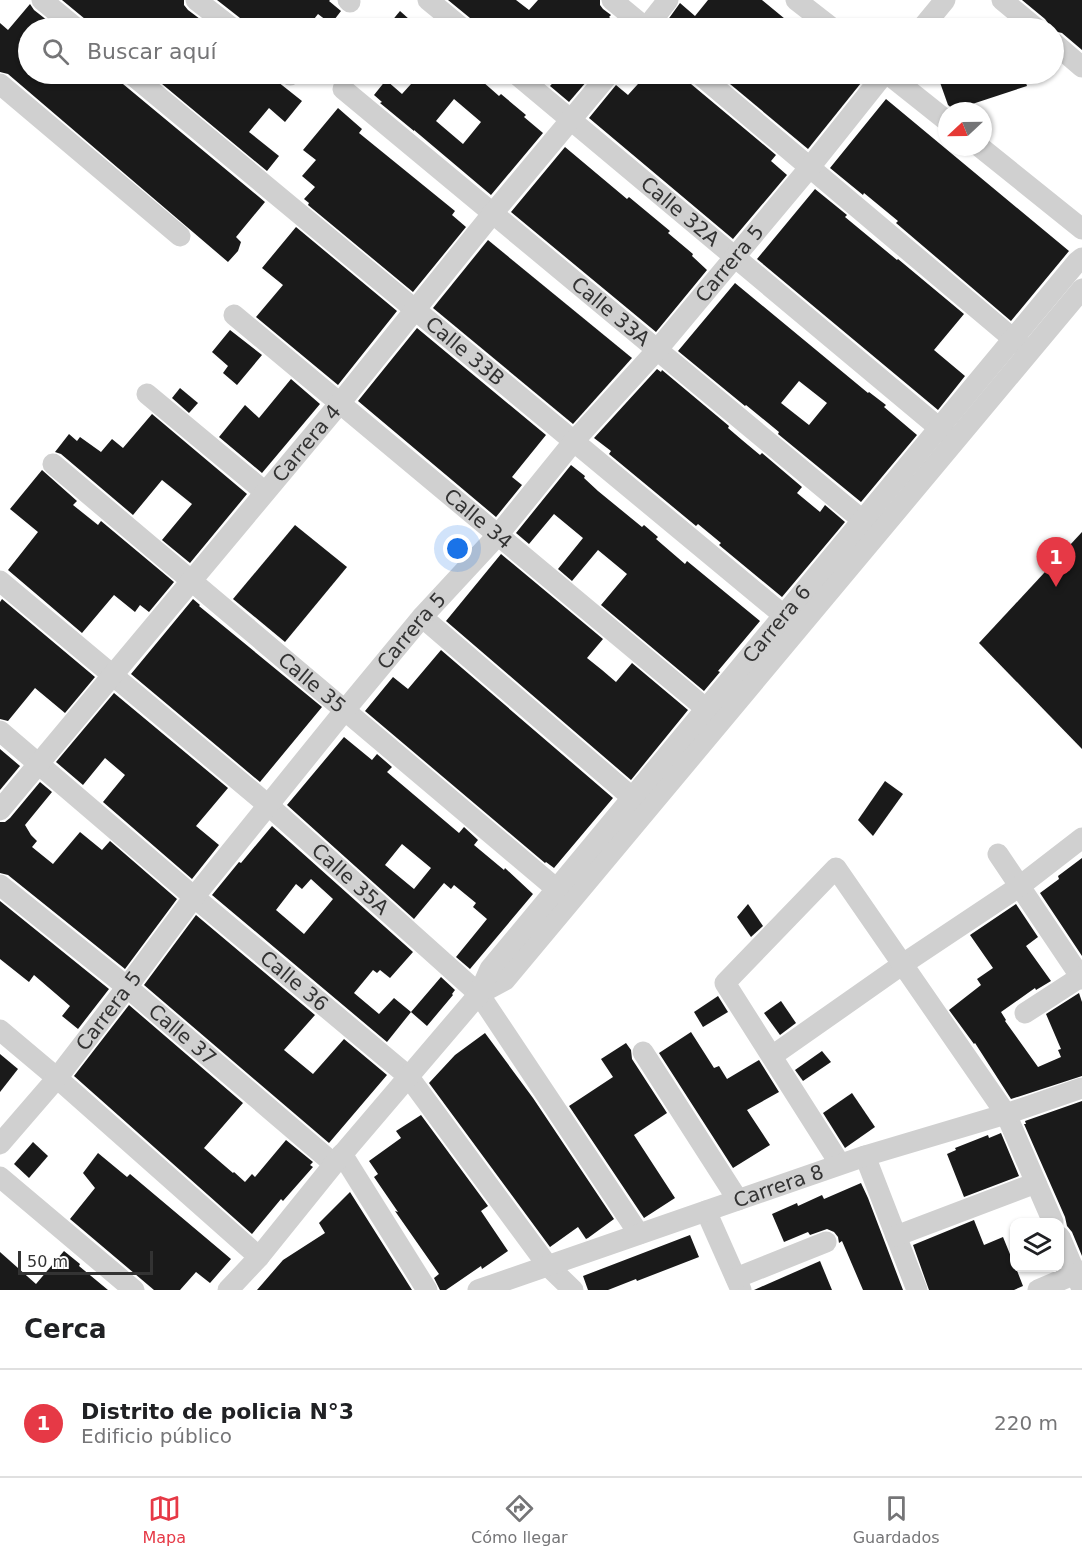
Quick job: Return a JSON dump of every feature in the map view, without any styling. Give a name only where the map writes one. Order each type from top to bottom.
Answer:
[{"type":"street","points":[[42,0],[64,18]]},
{"type":"street","points":[[196,0],[219,18]]},
{"type":"street","points":[[428,0],[450,18]]},
{"type":"street","points":[[612,0],[634,18]]},
{"type":"street","points":[[654,18],[668,0]]},
{"type":"street","points":[[796,0],[819,18]]},
{"type":"street","points":[[930,18],[945,0]]},
{"type":"street","points":[[1002,0],[1024,18]]},
{"type":"street","points":[[1064,52],[1082,67]]},
{"type":"street","points":[[0,84],[180,236]]},
{"type":"street","name":"Calle 33B","points":[[142,84],[791,622]]},
{"type":"street","name":"Calle 32A","points":[[528,84],[947,435]]},
{"type":"street","name":"Carrera 4","points":[[0,810],[340,403],[492,213],[601,84]]},
{"type":"street","points":[[711,84],[1021,345]]},
{"type":"street","name":"Carrera 5","points":[[0,1144],[57,1078],[194,897],[422,617],[498,535],[574,441],[657,350],[878,84]]},
{"type":"street","points":[[899,84],[938,114]]},
{"type":"street","name":"Calle 33A","points":[[343,89],[870,527]]},
{"type":"street","points":[[991,156],[1082,229]]},
{"type":"street","name":"Carrera 6","points":[[228,1290],[479,994],[490,969],[564,895],[947,435],[1021,345],[1082,258]]},
{"type":"street","name":"Carrera 6","points":[[1021,345],[1082,289]]},
{"type":"street","name":"Calle 34","points":[[234,315],[713,715]]},
{"type":"street","points":[[147,394],[265,492]]},
{"type":"street","name":"Calle 35","points":[[53,464],[564,895]]},
{"type":"street","name":"Calle 35A","points":[[0,581],[268,805],[479,994],[639,1234]]},
{"type":"street","points":[[422,617],[640,804]]},
{"type":"street","name":"Calle 36","points":[[0,731],[408,1076],[548,1266],[573,1290]]},
{"type":"street","points":[[771,1056],[1020,886],[1082,838]]},
{"type":"street","points":[[998,854],[1082,977],[1024,1013]]},
{"type":"street","points":[[840,1164],[725,983],[836,868],[1006,1114],[1051,1218]]},
{"type":"street","name":"Calle 37","points":[[0,885],[338,1159],[427,1290]]},
{"type":"street","points":[[0,1030],[258,1257]]},
{"type":"street","points":[[643,1052],[738,1200]]},
{"type":"street","name":"Carrera 8","points":[[478,1290],[840,1164],[1006,1114],[1082,1088]]},
{"type":"street","points":[[865,1156],[917,1290]]},
{"type":"street","points":[[0,1177],[134,1290]]},
{"type":"street","points":[[896,1236],[1036,1183]]},
{"type":"street","points":[[706,1211],[738,1284],[826,1242]]},
{"type":"street","points":[[1038,1290],[1080,1278],[1064,1247]]},
{"type":"building","points":[[62,0],[184,0],[184,5],[188,10],[199,18],[84,18]]},
{"type":"building","points":[[217,0],[330,0],[341,11],[336,18],[323,18],[318,14],[315,18],[240,18]]},
{"type":"building","points":[[448,0],[516,0],[529,10],[538,0],[600,0],[600,5],[611,15],[610,18],[470,18]]},
{"type":"building","points":[[708,0],[762,0],[784,18],[669,18],[680,3],[695,16]]},
{"type":"building","points":[[1022,0],[1082,0],[1082,50],[1064,35],[1064,18],[1044,18]]},
{"type":"building","points":[[30,4],[44,18],[18,18]]},
{"type":"building","points":[[400,11],[408,18],[394,18]]},
{"type":"building","points":[[18,18],[18,83],[8,74],[0,72],[0,23],[8,30]]},
{"type":"building","points":[[20,84],[123,84],[265,202],[236,237],[241,242],[238,251],[228,262]]},
{"type":"building","points":[[162,84],[281,84],[302,101],[285,122],[269,108],[249,132],[279,156],[267,171]]},
{"type":"building","points":[[383,84],[391,84],[402,94],[411,84],[485,84],[526,115],[524,117],[543,133],[491,195],[380,103],[382,102],[374,95]],"holes":[[[454,99],[481,122],[463,144],[436,121]]]},
{"type":"building","points":[[552,84],[584,84],[569,102],[550,86]]},
{"type":"building","points":[[638,84],[691,84],[776,155],[771,161],[787,175],[733,239],[589,118],[616,85],[628,95]]},
{"type":"building","points":[[730,84],[860,84],[808,149]]},
{"type":"building","points":[[941,84],[1026,84],[1027,86],[978,102],[947,102]]},
{"type":"building","points":[[886,99],[938,142],[938,156],[955,156],[1069,251],[1011,321],[896,223],[898,221],[830,168]]},
{"type":"building","points":[[338,108],[362,129],[359,133],[455,211],[452,215],[466,227],[413,292],[308,205],[309,203],[304,199],[315,187],[302,176],[316,160],[303,150]]},
{"type":"building","points":[[565,147],[627,199],[629,197],[670,231],[668,233],[693,254],[692,256],[707,270],[656,332],[511,212]]},
{"type":"building","points":[[815,189],[847,215],[845,217],[964,314],[934,350],[965,376],[938,410],[757,259]]},
{"type":"building","points":[[296,227],[397,311],[338,385],[256,317],[283,285],[262,268]]},
{"type":"building","points":[[488,240],[632,358],[573,424],[433,308]]},
{"type":"building","points":[[735,283],[868,393],[886,405],[884,407],[917,435],[861,502],[778,434],[779,432],[678,351]],"holes":[[[799,381],[827,403],[809,425],[781,403]]]},
{"type":"building","points":[[417,328],[546,435],[512,477],[522,485],[496,517],[358,401]]},
{"type":"building","points":[[230,330],[262,355],[237,385],[223,373],[228,366],[212,352]]},
{"type":"building","points":[[657,369],[661,372],[662,370],[729,426],[728,428],[742,440],[760,455],[762,453],[802,487],[797,493],[820,512],[825,505],[845,522],[782,597],[719,545],[721,543],[698,524],[696,526],[609,454],[611,451],[594,438]]},
{"type":"building","points":[[291,379],[320,404],[262,473],[219,437],[245,405],[259,418]]},
{"type":"building","points":[[180,388],[198,403],[189,413],[172,398]]},
{"type":"building","points":[[152,414],[247,494],[190,563],[162,540],[192,504],[162,480],[133,515],[61,454],[55,452],[69,434],[77,441],[80,437],[101,452],[112,439],[123,448]]},
{"type":"building","points":[[571,465],[598,491],[658,537],[656,539],[685,564],[687,561],[760,621],[704,691],[601,605],[627,574],[598,550],[572,581],[558,569],[583,538],[554,514],[529,544],[516,533]]},
{"type":"building","points":[[42,470],[77,501],[73,505],[98,525],[101,521],[174,582],[149,612],[140,605],[135,612],[114,595],[82,633],[8,570],[38,532],[10,509]]},
{"type":"building","points":[[295,525],[347,567],[285,642],[233,599]]},
{"type":"building","points":[[1082,532],[1082,749],[979,643]]},
{"type":"building","points":[[501,554],[603,639],[587,658],[616,682],[632,663],[688,710],[631,780],[446,621]]},
{"type":"building","points":[[2,599],[95,677],[65,713],[35,688],[8,721],[0,719],[0,602]]},
{"type":"building","points":[[193,599],[322,707],[260,782],[131,674]]},
{"type":"building","points":[[441,650],[613,798],[554,868],[545,863],[365,711],[393,677],[408,689]]},
{"type":"building","points":[[114,693],[228,788],[196,826],[219,845],[192,879],[103,802],[125,775],[105,758],[83,785],[56,762]]},
{"type":"building","points":[[344,737],[372,760],[377,754],[392,767],[387,772],[459,833],[464,827],[478,840],[474,845],[504,870],[505,868],[533,894],[470,969],[456,957],[487,919],[473,907],[476,903],[454,885],[451,889],[444,883],[414,919],[287,805]],"holes":[[[402,844],[431,868],[414,889],[385,865]]]},
{"type":"building","points":[[0,749],[20,766],[0,790]]},
{"type":"building","points":[[885,781],[903,794],[873,836],[858,820]]},
{"type":"building","points":[[40,782],[52,792],[25,825],[37,841],[32,847],[53,864],[80,832],[102,850],[110,841],[177,899],[125,969],[8,875],[0,873],[0,822],[5,822],[10,818]]},
{"type":"building","points":[[272,826],[413,952],[390,978],[380,970],[377,973],[373,970],[354,993],[379,1014],[394,998],[411,1012],[387,1042],[212,895],[239,862],[241,863]],"holes":[[[311,879],[333,899],[304,934],[276,910],[296,884],[302,889]]]},
{"type":"building","points":[[1082,858],[1082,956],[1040,893]]},
{"type":"building","points":[[0,901],[109,989],[78,1029],[62,1016],[70,1006],[34,975],[29,982],[0,959]]},
{"type":"building","points":[[748,904],[763,926],[751,937],[737,917]]},
{"type":"building","points":[[1016,904],[1038,937],[1026,946],[1051,981],[1036,990],[1035,988],[1001,1012],[1038,1067],[1061,1057],[1058,1050],[1061,1049],[1046,1014],[1079,993],[1082,1002],[1082,1076],[1011,1099],[975,1043],[949,1010],[981,985],[977,979],[993,968],[970,935]]},
{"type":"building","points":[[196,915],[315,1015],[284,1050],[313,1074],[344,1039],[387,1075],[329,1143],[144,985]]},
{"type":"building","points":[[441,977],[455,990],[427,1026],[411,1012]]},
{"type":"building","points":[[718,996],[728,1012],[703,1027],[694,1012]]},
{"type":"building","points":[[781,1001],[796,1023],[780,1035],[764,1013]]},
{"type":"building","points":[[129,1005],[243,1103],[204,1148],[233,1173],[245,1182],[252,1174],[255,1177],[286,1140],[313,1162],[310,1165],[313,1167],[283,1201],[281,1199],[252,1234],[74,1076]]},
{"type":"building","points":[[691,1032],[714,1068],[719,1066],[727,1079],[759,1060],[779,1092],[747,1110],[770,1145],[733,1168],[659,1053]]},
{"type":"building","points":[[485,1033],[533,1098],[614,1219],[586,1239],[578,1227],[550,1247],[429,1083],[455,1055]]},
{"type":"building","points":[[626,1043],[631,1050],[632,1059],[667,1113],[634,1135],[675,1198],[644,1218],[569,1106],[613,1077],[601,1059]]},
{"type":"building","points":[[822,1051],[831,1062],[803,1081],[795,1070]]},
{"type":"building","points":[[0,1054],[18,1069],[0,1092]]},
{"type":"building","points":[[852,1093],[875,1127],[845,1148],[823,1113]]},
{"type":"building","points":[[1082,1101],[1082,1256],[1024,1124],[1026,1124],[1025,1121]]},
{"type":"building","points":[[421,1115],[488,1206],[481,1211],[508,1251],[446,1290],[440,1290],[434,1278],[439,1274],[395,1211],[398,1212],[374,1177],[378,1174],[369,1161],[401,1138],[396,1131]]},
{"type":"building","points":[[1001,1133],[1019,1176],[964,1197],[947,1154],[956,1150],[955,1148],[988,1135],[989,1138]]},
{"type":"building","points":[[33,1142],[48,1156],[29,1178],[14,1164]]},
{"type":"building","points":[[98,1153],[127,1177],[130,1174],[231,1259],[210,1283],[196,1272],[180,1290],[154,1290],[70,1219],[95,1188],[83,1173]]},
{"type":"building","points":[[861,1183],[903,1290],[863,1290],[842,1241],[839,1243],[834,1232],[827,1229],[810,1235],[808,1232],[784,1242],[772,1214],[822,1195],[824,1199]]},
{"type":"building","points":[[350,1192],[412,1290],[257,1290],[283,1260],[325,1233],[319,1223]]},
{"type":"building","points":[[974,1220],[984,1245],[1003,1237],[1010,1254],[1010,1272],[1018,1272],[1023,1286],[1014,1290],[929,1290],[913,1245]]},
{"type":"building","points":[[690,1235],[699,1257],[608,1290],[588,1290],[583,1276]]},
{"type":"building","points":[[64,1251],[108,1290],[0,1290],[0,1252],[36,1284]]},
{"type":"building","points":[[820,1261],[832,1290],[754,1290]]},
{"type":"place","name":"Distrito de policia N°3","points":[[1056,587]]}]
